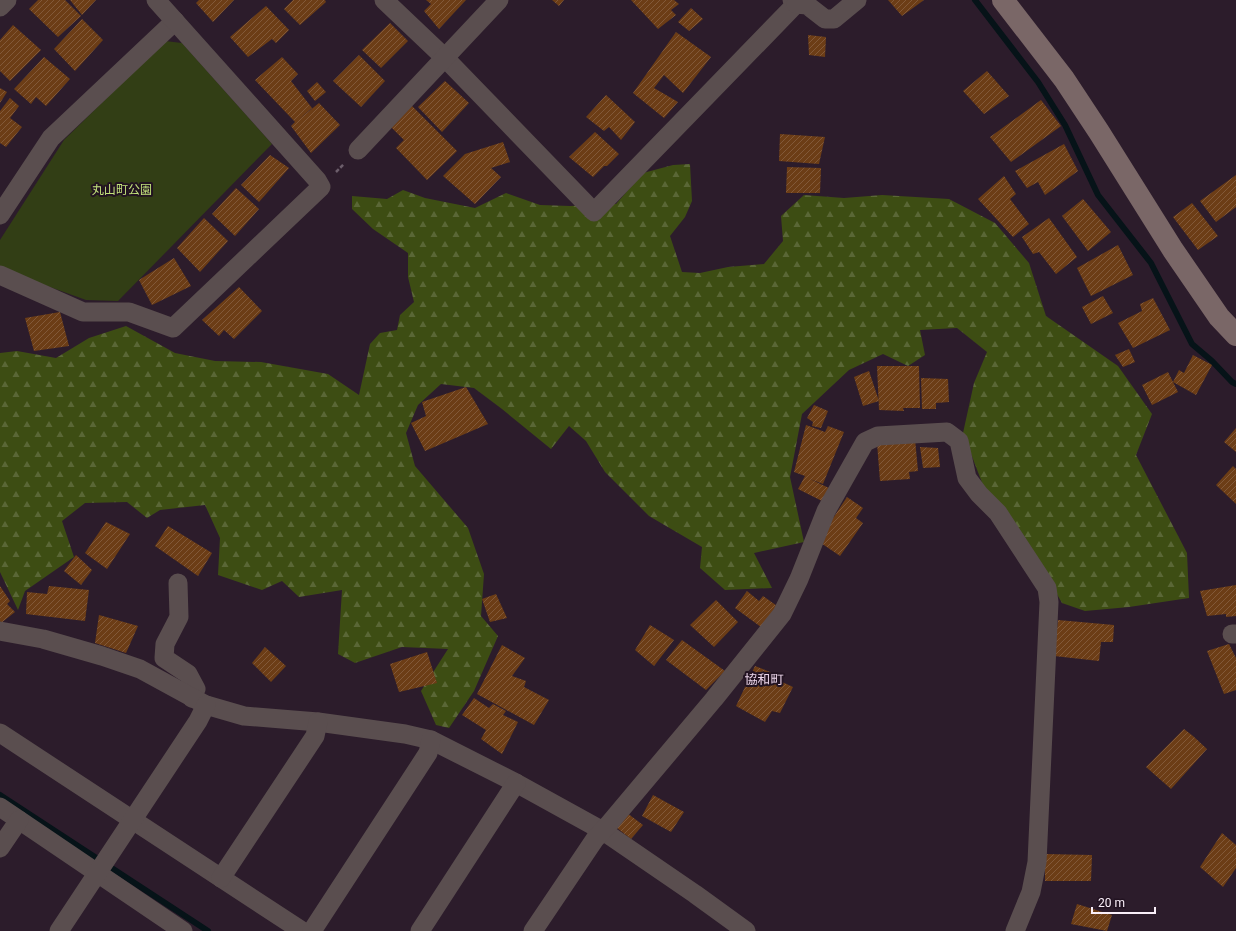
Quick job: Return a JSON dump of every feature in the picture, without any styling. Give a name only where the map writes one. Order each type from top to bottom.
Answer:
[{"type":"street","points":[[0,7],[7,0]]},
{"type":"street","points":[[0,275],[83,312],[129,312],[173,328],[321,186],[156,0]]},
{"type":"street","points":[[384,0],[445,58],[594,212],[794,2],[807,5],[825,19],[834,19],[857,0]]},
{"type":"street","points":[[358,150],[499,0]]},
{"type":"street","points":[[1003,0],[1064,79],[1173,250],[1219,317],[1236,336]]},
{"type":"street","points":[[0,215],[51,138],[175,21]]},
{"type":"street","points":[[540,929],[595,839],[714,699],[782,614],[799,579],[826,510],[865,442],[878,436],[947,432],[959,441],[967,478],[979,494],[998,513],[1047,588],[1049,602],[1037,862],[1032,892],[1015,931]]},
{"type":"street","points":[[59,931],[198,721],[199,701],[196,689],[188,674],[164,658],[164,644],[179,617],[178,583]]},
{"type":"street","points":[[0,631],[43,639],[140,669],[199,701],[244,716],[318,722],[405,734],[431,740],[516,783],[602,831],[695,894],[746,931]]},
{"type":"street","points":[[221,878],[314,736],[318,722]]},
{"type":"street","points":[[0,733],[302,931]]},
{"type":"street","points":[[312,931],[428,753],[431,740]]},
{"type":"street","points":[[420,931],[516,783]]},
{"type":"street","points":[[0,807],[183,931]]},
{"type":"street","points":[[0,848],[19,820]]},
{"type":"path","points":[[321,186],[332,177],[358,150]]},
{"type":"green space","name":"丸山町公園","points":[[165,41],[182,43],[272,144],[118,301],[86,300],[0,269],[0,240],[64,140]]},
{"type":"green space","points":[[690,164],[692,201],[685,217],[670,236],[682,272],[700,273],[728,267],[764,264],[783,241],[781,216],[804,195],[844,198],[882,195],[949,199],[995,223],[1029,263],[1046,316],[1118,366],[1152,414],[1136,455],[1187,553],[1189,598],[1129,607],[1085,611],[1062,603],[1027,542],[986,493],[963,433],[974,383],[987,352],[957,328],[920,330],[925,355],[908,366],[883,354],[849,370],[802,414],[790,477],[804,542],[754,553],[772,588],[725,590],[700,568],[702,547],[649,516],[605,472],[586,441],[569,426],[551,449],[474,388],[441,384],[418,405],[406,433],[415,466],[468,528],[484,574],[481,616],[498,636],[474,691],[449,728],[436,725],[421,691],[448,649],[402,647],[355,663],[338,654],[342,590],[299,597],[282,581],[262,590],[218,575],[220,538],[205,505],[160,510],[147,518],[127,502],[85,503],[62,521],[74,557],[25,591],[18,610],[0,572],[0,353],[17,351],[56,358],[89,338],[126,326],[175,353],[215,361],[261,362],[328,374],[359,395],[370,344],[380,333],[397,330],[400,315],[414,302],[408,277],[408,253],[373,229],[352,209],[352,196],[387,199],[403,190],[425,198],[475,208],[506,193],[540,205],[570,206],[616,204],[643,173],[673,165]]},
{"type":"building","points":[[38,0],[65,0],[81,16],[58,37],[29,9]]},
{"type":"building","points":[[70,0],[96,0],[82,15]]},
{"type":"building","points":[[199,0],[234,0],[213,22],[196,3]]},
{"type":"building","points":[[293,0],[325,0],[326,2],[300,25],[284,9]]},
{"type":"building","points":[[426,0],[466,0],[439,29],[424,11],[431,4]]},
{"type":"building","points":[[552,0],[564,0],[559,6]]},
{"type":"building","points":[[631,0],[674,0],[679,4],[671,10],[676,15],[658,29]]},
{"type":"building","points":[[888,0],[924,0],[902,16]]},
{"type":"building","points":[[266,6],[289,30],[276,43],[272,39],[248,57],[230,37]]},
{"type":"building","points":[[691,8],[703,19],[689,31],[678,22]]},
{"type":"building","points":[[82,19],[103,40],[75,71],[54,49]]},
{"type":"building","points":[[390,23],[408,41],[381,68],[362,50]]},
{"type":"building","points":[[13,25],[41,50],[10,81],[0,71],[0,40]]},
{"type":"building","points":[[676,32],[711,57],[683,93],[664,75],[654,88],[678,102],[664,118],[633,93]]},
{"type":"building","points":[[808,35],[826,37],[825,57],[809,55]]},
{"type":"building","points":[[359,55],[385,81],[361,107],[333,81]]},
{"type":"building","points":[[44,57],[70,79],[46,106],[36,97],[31,104],[14,89]]},
{"type":"building","points":[[282,57],[298,74],[291,81],[312,108],[298,120],[319,103],[340,125],[311,153],[291,126],[295,122],[255,80]]},
{"type":"building","points":[[987,71],[1009,96],[984,114],[963,91]]},
{"type":"building","points":[[445,81],[469,103],[442,132],[418,107]]},
{"type":"building","points":[[317,82],[326,92],[315,101],[307,91]]},
{"type":"building","points":[[0,88],[7,92],[0,103]]},
{"type":"building","points":[[606,95],[635,122],[621,140],[609,127],[604,131],[586,117]]},
{"type":"building","points":[[10,98],[19,106],[10,118],[22,127],[6,147],[0,143],[0,111]]},
{"type":"building","points":[[1041,100],[1061,126],[1011,162],[990,137]]},
{"type":"building","points":[[411,105],[457,151],[427,180],[396,148],[404,140],[390,126]]},
{"type":"building","points":[[595,132],[619,154],[593,177],[569,157]]},
{"type":"building","points":[[780,134],[825,137],[819,164],[779,161]]},
{"type":"building","points":[[503,142],[510,162],[491,168],[501,177],[475,204],[443,176],[465,154]]},
{"type":"building","points":[[1064,144],[1078,171],[1045,195],[1038,182],[1027,188],[1015,171]]},
{"type":"building","points":[[270,155],[289,168],[259,202],[241,185]]},
{"type":"building","points":[[787,167],[821,168],[820,193],[786,193]]},
{"type":"building","points":[[1236,175],[1236,207],[1216,222],[1200,201]]},
{"type":"building","points":[[1004,176],[1016,194],[1010,199],[1029,224],[1013,237],[978,199]]},
{"type":"building","points":[[236,188],[259,209],[235,236],[212,214]]},
{"type":"building","points":[[1083,199],[1111,232],[1088,251],[1062,216]]},
{"type":"building","points":[[1192,203],[1218,236],[1198,250],[1173,217]]},
{"type":"building","points":[[204,218],[228,241],[200,272],[177,248]]},
{"type":"building","points":[[1049,218],[1077,257],[1056,274],[1039,252],[1033,254],[1022,237]]},
{"type":"building","points":[[1118,245],[1133,275],[1091,296],[1077,268]]},
{"type":"building","points":[[174,258],[191,286],[152,305],[139,280]]},
{"type":"building","points":[[239,287],[262,311],[234,339],[224,330],[219,336],[202,320]]},
{"type":"building","points":[[1103,296],[1113,313],[1091,324],[1082,307]]},
{"type":"building","points":[[1153,298],[1170,330],[1133,348],[1118,323],[1142,311],[1140,304]]},
{"type":"building","points":[[60,312],[69,346],[34,351],[25,318]]},
{"type":"building","points":[[1129,349],[1135,362],[1123,367],[1115,355]]},
{"type":"building","points":[[1193,355],[1212,365],[1196,395],[1173,382],[1179,370],[1184,373]]},
{"type":"building","points":[[877,366],[919,366],[920,408],[903,408],[904,411],[879,410]]},
{"type":"building","points":[[869,371],[879,401],[863,406],[854,377]]},
{"type":"building","points":[[1168,372],[1178,392],[1152,405],[1142,385]]},
{"type":"building","points":[[921,378],[948,379],[949,402],[936,403],[936,409],[922,409]]},
{"type":"building","points":[[466,387],[488,424],[425,451],[411,423],[426,416],[422,402]]},
{"type":"building","points":[[814,405],[828,411],[821,428],[812,426],[813,422],[807,418]]},
{"type":"building","points":[[806,425],[825,432],[828,426],[844,432],[823,484],[810,479],[829,488],[822,501],[798,489],[805,476],[794,472]]},
{"type":"building","points":[[1236,428],[1236,452],[1224,442]]},
{"type":"building","points":[[915,439],[918,471],[909,472],[910,479],[880,481],[877,443]]},
{"type":"building","points":[[920,447],[938,448],[940,467],[923,468]]},
{"type":"building","points":[[1233,466],[1236,469],[1236,504],[1216,485]]},
{"type":"building","points":[[847,497],[863,508],[856,518],[863,523],[840,556],[818,541]]},
{"type":"building","points":[[106,522],[130,534],[107,569],[85,553]]},
{"type":"building","points":[[168,526],[212,553],[198,576],[155,546]]},
{"type":"building","points":[[76,555],[92,570],[81,585],[64,571]]},
{"type":"building","points":[[1236,585],[1236,616],[1226,617],[1226,614],[1207,616],[1200,591]]},
{"type":"building","points":[[0,586],[10,601],[7,604],[15,612],[1,623],[0,621]]},
{"type":"building","points":[[49,586],[89,590],[85,621],[26,614],[27,592],[47,594]]},
{"type":"building","points":[[747,591],[759,601],[763,596],[780,608],[765,630],[735,608]]},
{"type":"building","points":[[496,594],[507,618],[490,622],[482,599]]},
{"type":"building","points":[[716,600],[738,622],[714,647],[690,625]]},
{"type":"building","points":[[99,615],[138,626],[126,653],[95,643]]},
{"type":"building","points":[[1058,620],[1114,625],[1113,642],[1101,642],[1099,661],[1054,656]]},
{"type":"building","points":[[650,625],[674,640],[654,666],[635,650]]},
{"type":"building","points":[[682,640],[725,671],[706,690],[666,660]]},
{"type":"building","points":[[1229,644],[1236,658],[1236,690],[1224,694],[1207,651]]},
{"type":"building","points":[[502,645],[525,658],[512,676],[526,681],[524,687],[549,700],[534,725],[477,694]]},
{"type":"building","points":[[265,647],[286,666],[271,682],[252,663]]},
{"type":"building","points":[[427,652],[437,683],[399,692],[390,664]]},
{"type":"building","points":[[755,666],[780,676],[778,680],[793,687],[780,713],[772,711],[765,722],[736,706]]},
{"type":"building","points":[[474,698],[489,708],[493,704],[506,711],[503,715],[518,722],[502,754],[481,739],[486,730],[462,715]]},
{"type":"building","points":[[1184,729],[1207,749],[1171,789],[1146,767]]},
{"type":"building","points":[[653,795],[684,812],[671,832],[642,816]]},
{"type":"building","points":[[627,813],[643,825],[631,839],[617,828]]},
{"type":"building","points":[[1222,833],[1236,845],[1236,868],[1223,887],[1200,867]]},
{"type":"building","points":[[1045,854],[1092,855],[1091,881],[1045,881]]},
{"type":"building","points":[[1077,904],[1112,915],[1107,931],[1071,924]]},
{"type":"waterway","points":[[975,0],[1038,82],[1065,125],[1098,195],[1151,263],[1192,344],[1212,361],[1232,382],[1236,384]]},
{"type":"waterway","points":[[0,795],[208,931]]},
{"type":"district","name":"協和町","points":[[764,679]]}]
